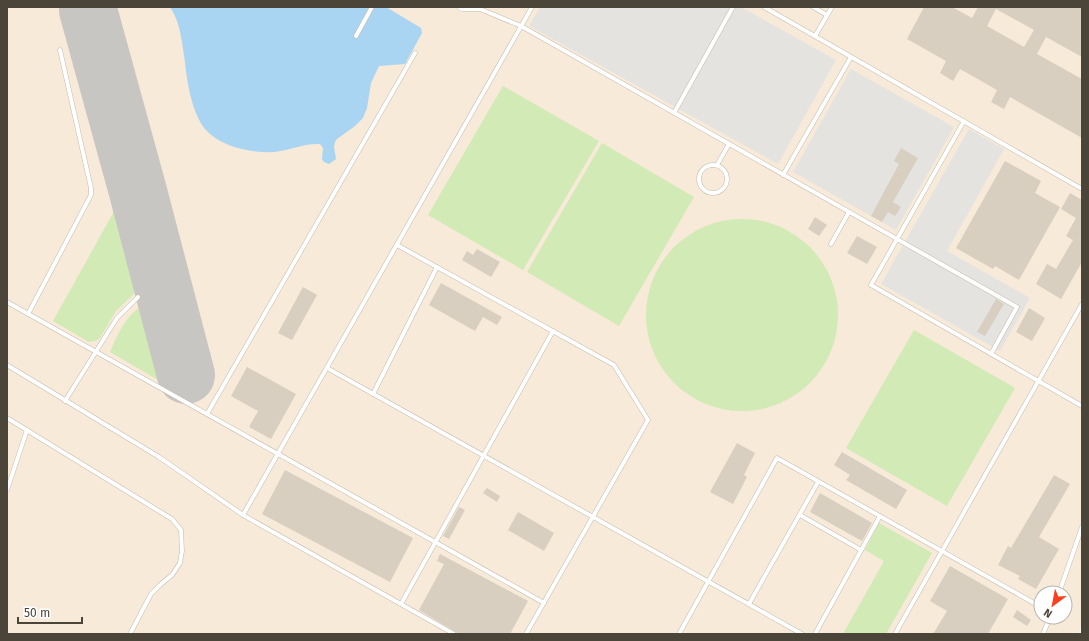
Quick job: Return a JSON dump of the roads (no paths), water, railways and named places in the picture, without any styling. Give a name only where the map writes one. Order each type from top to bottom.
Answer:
[{"type":"lane","points":[[356,36],[372,7]]},
{"type":"lane","points":[[243,515],[532,7]]},
{"type":"lane","points":[[674,113],[734,7]]},
{"type":"lane","points":[[764,7],[1082,189]]},
{"type":"lane","points":[[813,7],[827,15]]},
{"type":"lane","points":[[815,36],[832,7]]},
{"type":"lane","points":[[460,8],[479,8],[521,26],[1017,307],[991,354]]},
{"type":"lane","points":[[28,314],[91,195],[91,188],[60,50]]},
{"type":"lane","points":[[207,414],[415,53]]},
{"type":"lane","points":[[783,175],[851,57]]},
{"type":"lane","points":[[964,121],[871,285],[1082,406]]},
{"type":"lane","points":[[717,165],[729,144]]},
{"type":"lane","points":[[717,165],[725,172],[727,184],[720,192],[708,194],[700,186],[698,175],[705,166],[717,165]]},
{"type":"lane","points":[[831,244],[849,212]]},
{"type":"lane","points":[[397,245],[614,365],[648,420],[526,634]]},
{"type":"lane","points":[[373,394],[437,267]]},
{"type":"lane","points":[[65,400],[117,318],[138,297]]},
{"type":"lane","points":[[7,302],[544,603]]},
{"type":"lane","points":[[895,634],[1082,304]]},
{"type":"lane","points":[[401,604],[553,331]]},
{"type":"lane","points":[[7,365],[159,457],[243,515],[454,634]]},
{"type":"lane","points":[[327,368],[802,634]]},
{"type":"lane","points":[[7,418],[172,519],[181,530],[182,551],[180,563],[172,575],[151,594],[130,634]]},
{"type":"lane","points":[[7,490],[27,430]]},
{"type":"lane","points":[[679,634],[777,458],[1033,602]]},
{"type":"lane","points":[[749,604],[818,482]]},
{"type":"lane","points":[[800,515],[861,550]]},
{"type":"lane","points":[[815,634],[880,516]]},
{"type":"lane","points":[[1062,585],[1082,527]]},
{"type":"water","points":[[170,7],[386,7],[421,28],[422,33],[405,64],[379,66],[371,83],[367,108],[363,118],[337,139],[334,147],[336,159],[329,164],[324,162],[322,159],[323,148],[320,144],[305,145],[270,152],[255,151],[240,149],[224,143],[211,135],[200,122],[193,106],[177,20]]}]
